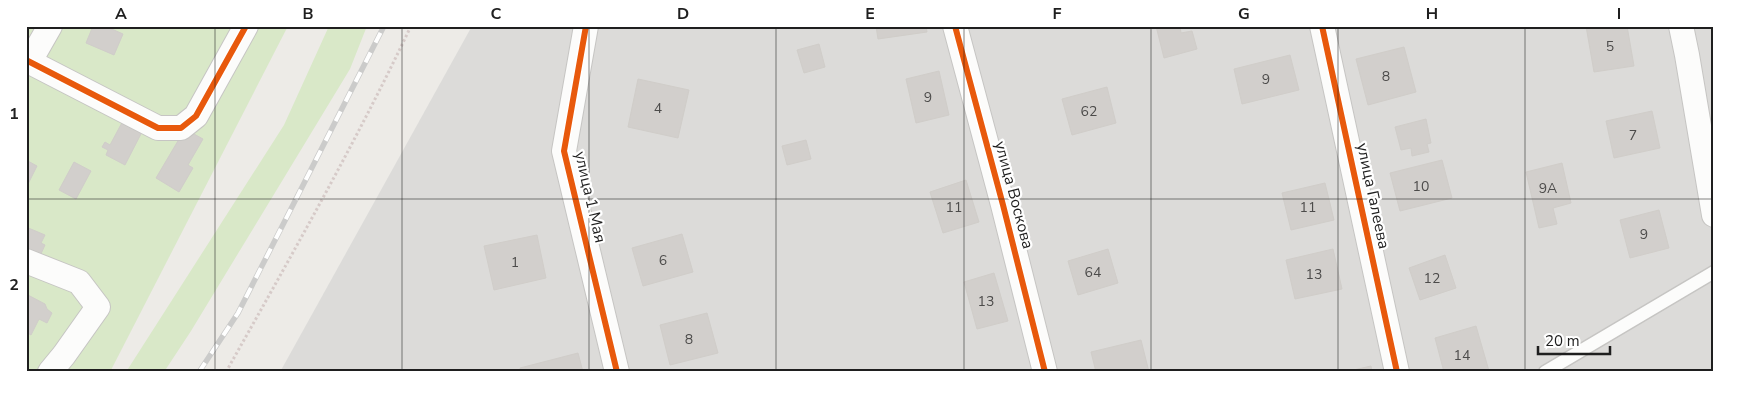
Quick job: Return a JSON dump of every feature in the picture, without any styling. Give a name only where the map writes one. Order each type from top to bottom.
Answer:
[{"type":"street","points":[[50,26],[28,60],[158,128],[182,128],[196,116],[246,26]]},
{"type":"street","name":"улица 1 Мая","points":[[586,26],[564,151],[617,372]]},
{"type":"street","name":"улица Воскова","points":[[955,26],[1045,372]]},
{"type":"street","name":"улица Галеева","points":[[1322,26],[1398,372]]},
{"type":"street","points":[[1680,26],[1688,55],[1714,215]]},
{"type":"street","points":[[26,261],[79,282],[98,307],[50,372]]},
{"type":"lane","points":[[1546,372],[1714,272]]},
{"type":"path","points":[[226,372],[365,118],[411,26]]},
{"type":"shaded area","points":[[472,26],[1714,26],[1714,372],[280,372]]},
{"type":"green space","points":[[26,26],[288,26],[110,372],[26,372]]},
{"type":"green space","points":[[329,26],[367,26],[350,69],[191,331],[164,372],[126,372],[284,125]]},
{"type":"building","points":[[93,26],[105,26],[123,34],[114,55],[86,43]]},
{"type":"building","points":[[876,26],[926,26],[927,32],[878,39]]},
{"type":"building","points":[[1156,26],[1180,26],[1181,33],[1192,31],[1197,49],[1164,58]]},
{"type":"building","points":[[1586,26],[1627,26],[1634,66],[1594,72]]},
{"type":"building","points":[[819,44],[825,67],[804,73],[797,50]]},
{"type":"building","points":[[1404,47],[1416,92],[1368,105],[1356,59]]},
{"type":"building","points":[[1290,55],[1299,90],[1242,104],[1234,69]]},
{"type":"building","points":[[939,71],[949,115],[916,123],[906,79]]},
{"type":"building","points":[[638,79],[689,90],[678,138],[628,127]]},
{"type":"building","points":[[1107,87],[1116,123],[1072,135],[1062,99]]},
{"type":"building","points":[[1652,111],[1660,148],[1614,158],[1606,121]]},
{"type":"building","points":[[125,117],[144,128],[125,165],[106,155],[108,150],[102,147],[105,142],[110,145]]},
{"type":"building","points":[[1426,119],[1431,143],[1427,144],[1429,152],[1412,156],[1411,148],[1401,150],[1395,127]]},
{"type":"building","points":[[185,129],[203,139],[188,165],[193,168],[179,192],[156,178]]},
{"type":"building","points":[[806,140],[811,159],[787,165],[782,146]]},
{"type":"building","points":[[26,160],[37,166],[26,188]]},
{"type":"building","points":[[1442,160],[1452,198],[1400,211],[1390,173]]},
{"type":"building","points":[[74,162],[91,171],[76,199],[59,190]]},
{"type":"building","points":[[1562,163],[1571,203],[1553,208],[1557,224],[1539,228],[1526,172]]},
{"type":"building","points":[[966,180],[979,222],[943,233],[930,192]]},
{"type":"building","points":[[1325,183],[1334,220],[1291,230],[1282,193]]},
{"type":"building","points":[[1659,210],[1669,248],[1630,258],[1620,220]]},
{"type":"building","points":[[26,227],[45,235],[41,243],[45,245],[40,256],[26,250]]},
{"type":"building","points":[[682,234],[693,272],[643,286],[632,248]]},
{"type":"building","points":[[537,235],[546,278],[494,290],[484,246]]},
{"type":"building","points":[[1108,249],[1118,283],[1078,295],[1068,261]]},
{"type":"building","points":[[1333,249],[1342,289],[1295,299],[1286,260]]},
{"type":"building","points":[[1445,255],[1456,288],[1420,300],[1409,268]]},
{"type":"building","points":[[994,273],[1008,321],[977,329],[964,282]]},
{"type":"building","points":[[26,294],[45,304],[52,313],[47,323],[39,319],[31,335],[26,332]]},
{"type":"building","points":[[707,313],[718,353],[670,365],[660,325]]},
{"type":"building","points":[[1476,326],[1489,371],[1444,372],[1435,338]]},
{"type":"building","points":[[1141,340],[1149,372],[1096,372],[1091,352]]},
{"type":"building","points":[[578,353],[583,372],[521,372],[520,368]]},
{"type":"building","points":[[1371,366],[1372,372],[1345,372]]},
{"type":"railway","points":[[199,372],[238,313],[384,26]]},
{"type":"cycle path","points":[[26,60],[158,128],[181,128],[196,116],[246,26]]},
{"type":"cycle path","points":[[586,26],[564,151],[617,372]]},
{"type":"cycle path","points":[[955,26],[1045,372]]},
{"type":"cycle path","points":[[1322,26],[1397,372]]}]
